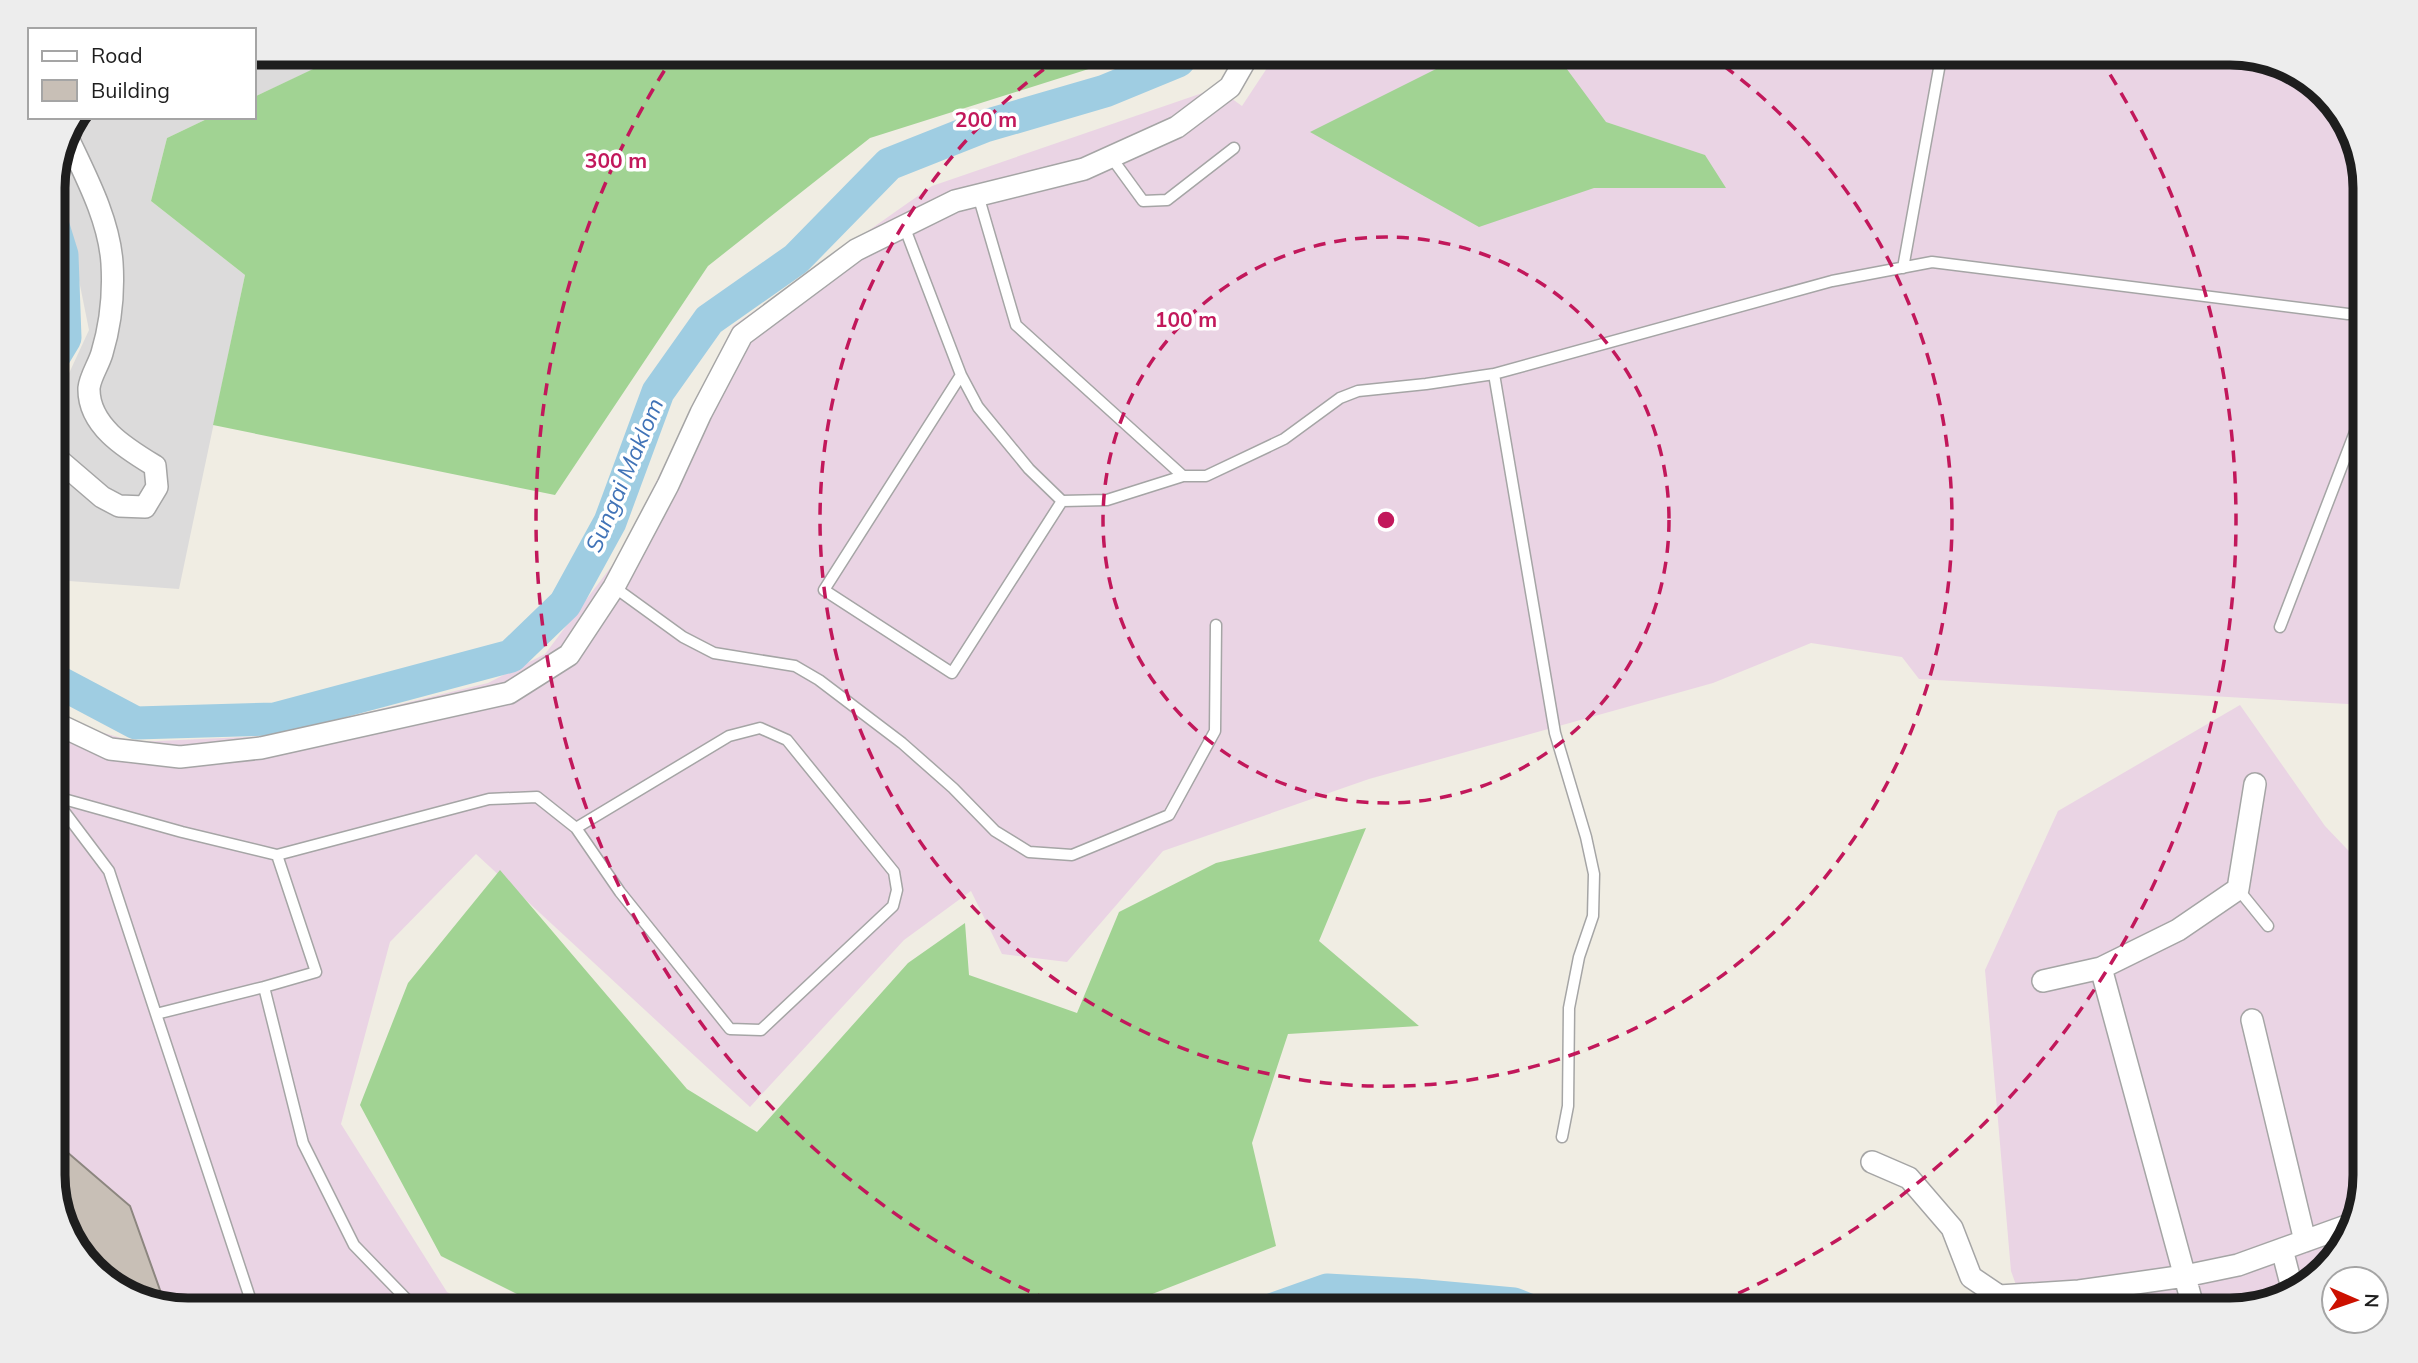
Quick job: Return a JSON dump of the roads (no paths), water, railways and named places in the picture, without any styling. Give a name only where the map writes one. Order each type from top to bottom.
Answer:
[{"type":"street","points":[[65,728],[110,749],[180,757],[261,748],[509,693],[569,655],[614,587],[742,335],[856,250],[955,201],[1084,169],[1177,127],[1230,87],[1243,65]]},
{"type":"street","points":[[65,465],[102,496],[119,506],[145,507],[157,488],[155,466],[112,437],[94,413],[89,387],[102,355],[113,307],[112,260],[102,217],[72,148]]},
{"type":"street","points":[[2043,981],[2101,968],[2178,930],[2238,889],[2255,784]]},
{"type":"street","points":[[2101,968],[2191,1298]]},
{"type":"street","points":[[2252,1020],[2305,1241]]},
{"type":"street","points":[[1872,1162],[1909,1178],[1952,1228],[1971,1277],[1998,1296],[2079,1291],[2185,1276],[2238,1265],[2341,1228]]},
{"type":"street","points":[[2282,1249],[2290,1283]]},
{"type":"lane","points":[[1903,268],[1940,65]]},
{"type":"lane","points":[[1111,157],[1143,201],[1167,200],[1234,148]]},
{"type":"lane","points":[[978,195],[1016,325],[1183,477]]},
{"type":"lane","points":[[904,226],[961,375],[978,407],[1029,469],[1062,500],[1108,500],[1183,477],[1206,476],[1284,439],[1340,398],[1358,391],[1494,374],[1832,281],[1932,262],[2348,314]]},
{"type":"lane","points":[[1494,374],[1555,733],[1587,837],[1594,874],[1593,916],[1580,957],[1569,1008],[1568,1106],[1562,1137]]},
{"type":"lane","points":[[961,375],[824,590],[952,673],[1062,500]]},
{"type":"lane","points":[[2280,627],[2353,437]]},
{"type":"lane","points":[[614,587],[683,637],[713,653],[794,666],[818,680],[902,743],[953,788],[995,831],[1029,852],[1072,856],[1169,815],[1215,731],[1216,625]]},
{"type":"lane","points":[[65,800],[277,855],[489,799],[537,797],[576,828],[620,892],[730,1030],[761,1030],[893,906],[897,890],[894,872],[787,740],[760,728],[729,736],[576,828]]},
{"type":"lane","points":[[65,813],[109,871],[250,1298]]},
{"type":"lane","points":[[156,1013],[316,972],[277,855]]},
{"type":"lane","points":[[2238,889],[2268,926]]},
{"type":"lane","points":[[264,987],[303,1143],[354,1245],[405,1298]]},
{"type":"waterway","name":"Sungai Maklom","points":[[65,685],[136,723],[275,719],[511,656],[565,604],[610,522],[658,392],[709,320],[796,259],[889,164],[985,126],[1105,91],[1168,65]]},
{"type":"waterway","points":[[1305,1298],[1327,1290],[1448,1298]]}]
